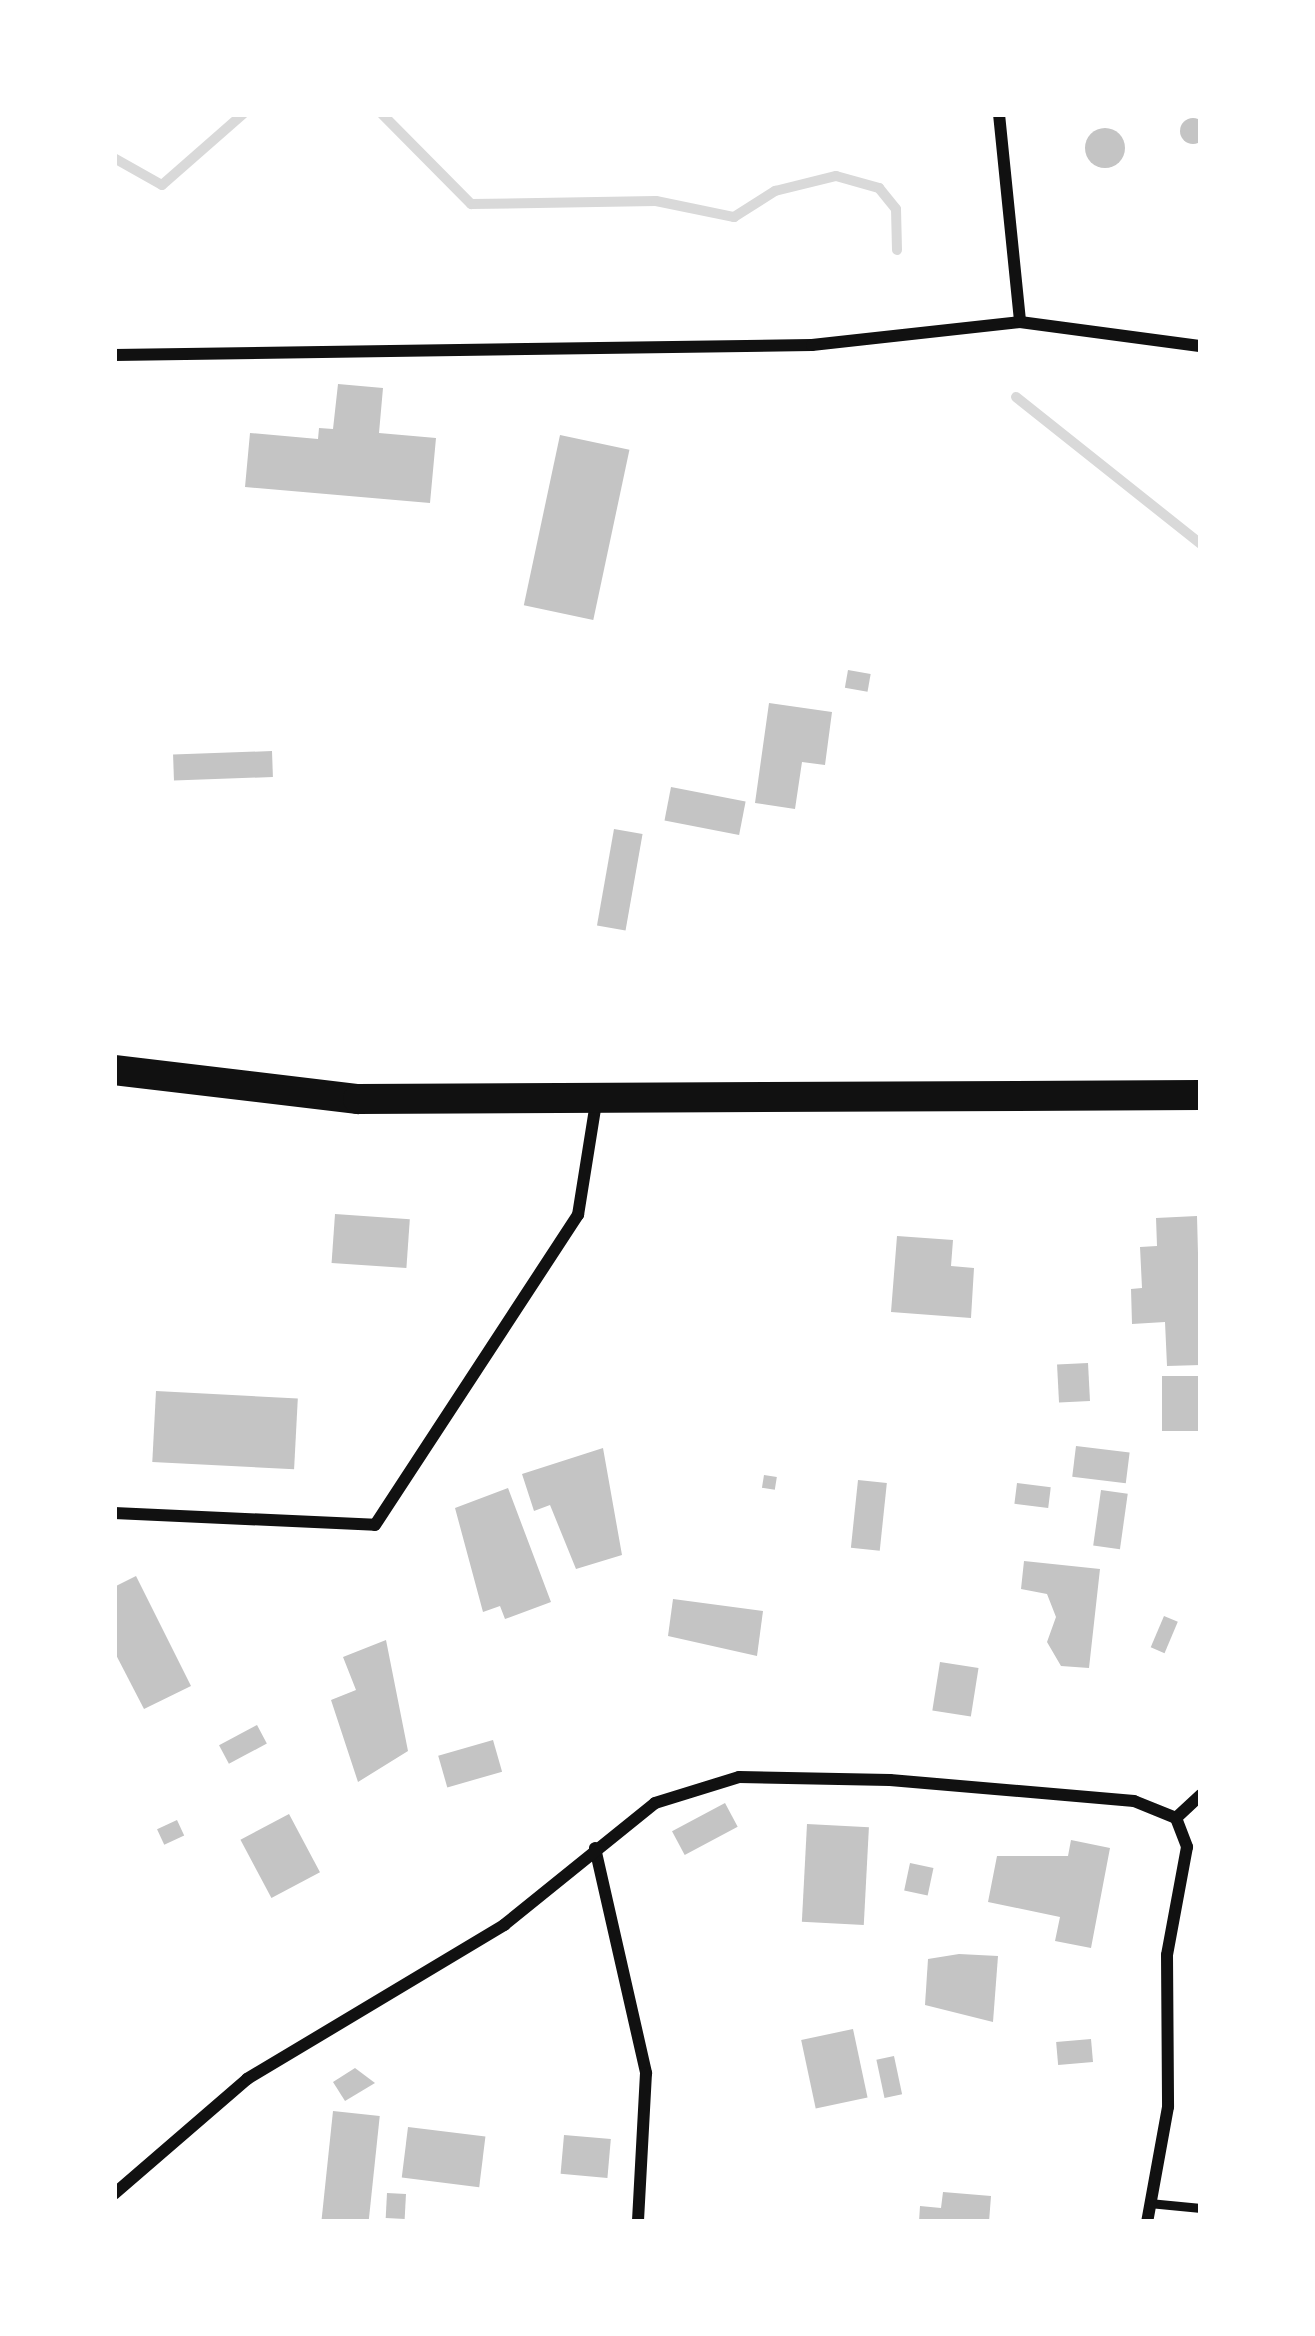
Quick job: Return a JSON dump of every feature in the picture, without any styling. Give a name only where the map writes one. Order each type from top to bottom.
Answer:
[{"type":"main road","points":[[114,1070],[358,1099],[596,1102],[1201,1095]]},
{"type":"street","points":[[999,114],[1019,322]]},
{"type":"street","points":[[114,355],[812,345],[1019,322],[1201,346]]},
{"type":"street","points":[[114,1513],[375,1526],[578,1215],[596,1102]]},
{"type":"street","points":[[114,2194],[247,2079],[504,1925],[655,1803],[739,1777],[1134,1801],[1176,1818],[1187,1847],[1167,1955],[1168,2107],[1147,2222]]},
{"type":"street","points":[[1176,1818],[1201,1795]]},
{"type":"street","points":[[595,1848],[646,2074],[638,2222]]},
{"type":"lane","points":[[1149,2203],[1201,2208]]},
{"type":"building","points":[[1193,118],[1206,131],[1193,144],[1180,131]]},
{"type":"building","points":[[1105,128],[1119,134],[1125,148],[1119,162],[1105,168],[1091,162],[1085,148],[1091,134]]},
{"type":"building","points":[[338,384],[383,388],[379,433],[436,438],[430,503],[245,487],[250,433],[318,439],[319,428],[333,429]]},
{"type":"building","points":[[560,435],[629,450],[593,620],[524,605]]},
{"type":"building","points":[[848,670],[871,674],[868,692],[845,688]]},
{"type":"building","points":[[769,703],[832,712],[825,765],[802,762],[795,809],[755,803]]},
{"type":"building","points":[[272,751],[273,777],[174,780],[173,754]]},
{"type":"building","points":[[671,787],[746,802],[739,835],[665,820]]},
{"type":"building","points":[[614,829],[643,834],[626,931],[597,926]]},
{"type":"building","points":[[335,1214],[410,1219],[406,1268],[332,1263]]},
{"type":"building","points":[[1197,1216],[1201,1365],[1167,1366],[1165,1322],[1132,1324],[1131,1289],[1142,1288],[1140,1247],[1157,1246],[1156,1218]]},
{"type":"building","points":[[897,1236],[953,1240],[951,1266],[974,1268],[971,1318],[891,1312]]},
{"type":"building","points":[[1088,1363],[1090,1401],[1059,1403],[1057,1365]]},
{"type":"building","points":[[1162,1376],[1201,1376],[1201,1431],[1162,1431]]},
{"type":"building","points":[[156,1391],[298,1398],[294,1469],[152,1462]]},
{"type":"building","points":[[1076,1446],[1130,1453],[1126,1483],[1072,1477]]},
{"type":"building","points":[[603,1448],[622,1555],[576,1569],[550,1505],[534,1511],[522,1474]]},
{"type":"building","points":[[764,1475],[777,1477],[775,1490],[762,1488]]},
{"type":"building","points":[[858,1480],[887,1483],[880,1551],[851,1548]]},
{"type":"building","points":[[1017,1483],[1051,1487],[1048,1508],[1014,1504]]},
{"type":"building","points":[[508,1488],[551,1602],[505,1619],[500,1606],[483,1612],[455,1508]]},
{"type":"building","points":[[1101,1490],[1128,1494],[1120,1549],[1093,1545]]},
{"type":"building","points":[[1024,1561],[1100,1569],[1089,1668],[1061,1666],[1047,1642],[1056,1617],[1047,1594],[1021,1589]]},
{"type":"building","points":[[136,1576],[191,1686],[144,1709],[114,1651],[114,1587]]},
{"type":"building","points":[[673,1599],[763,1611],[757,1656],[668,1636]]},
{"type":"building","points":[[1164,1616],[1178,1622],[1165,1653],[1151,1647]]},
{"type":"building","points":[[386,1640],[408,1751],[358,1782],[331,1700],[356,1690],[343,1657]]},
{"type":"building","points":[[940,1662],[979,1668],[971,1716],[932,1710]]},
{"type":"building","points":[[257,1725],[267,1744],[229,1764],[219,1745]]},
{"type":"building","points":[[493,1740],[502,1772],[447,1787],[438,1756]]},
{"type":"building","points":[[725,1803],[738,1827],[685,1855],[672,1831]]},
{"type":"building","points":[[289,1814],[320,1872],[271,1898],[240,1840]]},
{"type":"building","points":[[177,1820],[184,1835],[164,1845],[157,1829]]},
{"type":"building","points":[[807,1824],[869,1827],[864,1925],[802,1922]]},
{"type":"building","points":[[1071,1840],[1110,1848],[1091,1948],[1055,1941],[1060,1917],[988,1902],[997,1856],[1068,1856]]},
{"type":"building","points":[[910,1863],[933,1868],[928,1895],[904,1890]]},
{"type":"building","points":[[959,1954],[998,1956],[993,2022],[925,2005],[928,1959]]},
{"type":"building","points":[[853,2029],[868,2097],[816,2108],[801,2040]]},
{"type":"building","points":[[1091,2039],[1093,2062],[1058,2065],[1056,2042]]},
{"type":"building","points":[[894,2056],[902,2094],[885,2098],[876,2060]]},
{"type":"building","points":[[355,2068],[375,2083],[345,2101],[333,2082]]},
{"type":"building","points":[[333,2111],[380,2116],[369,2222],[321,2222]]},
{"type":"building","points":[[408,2127],[485,2137],[479,2187],[402,2178]]},
{"type":"building","points":[[564,2135],[611,2139],[607,2178],[561,2174]]},
{"type":"building","points":[[943,2192],[991,2196],[989,2222],[919,2222],[920,2206],[941,2208]]},
{"type":"building","points":[[387,2193],[406,2194],[405,2219],[386,2218]]},
{"type":"waterway","points":[[114,158],[162,185],[243,114]]},
{"type":"waterway","points":[[382,114],[471,204],[656,201],[734,217],[775,191],[836,176],[879,188],[896,209],[897,250]]},
{"type":"waterway","points":[[1016,397],[1201,544]]}]
